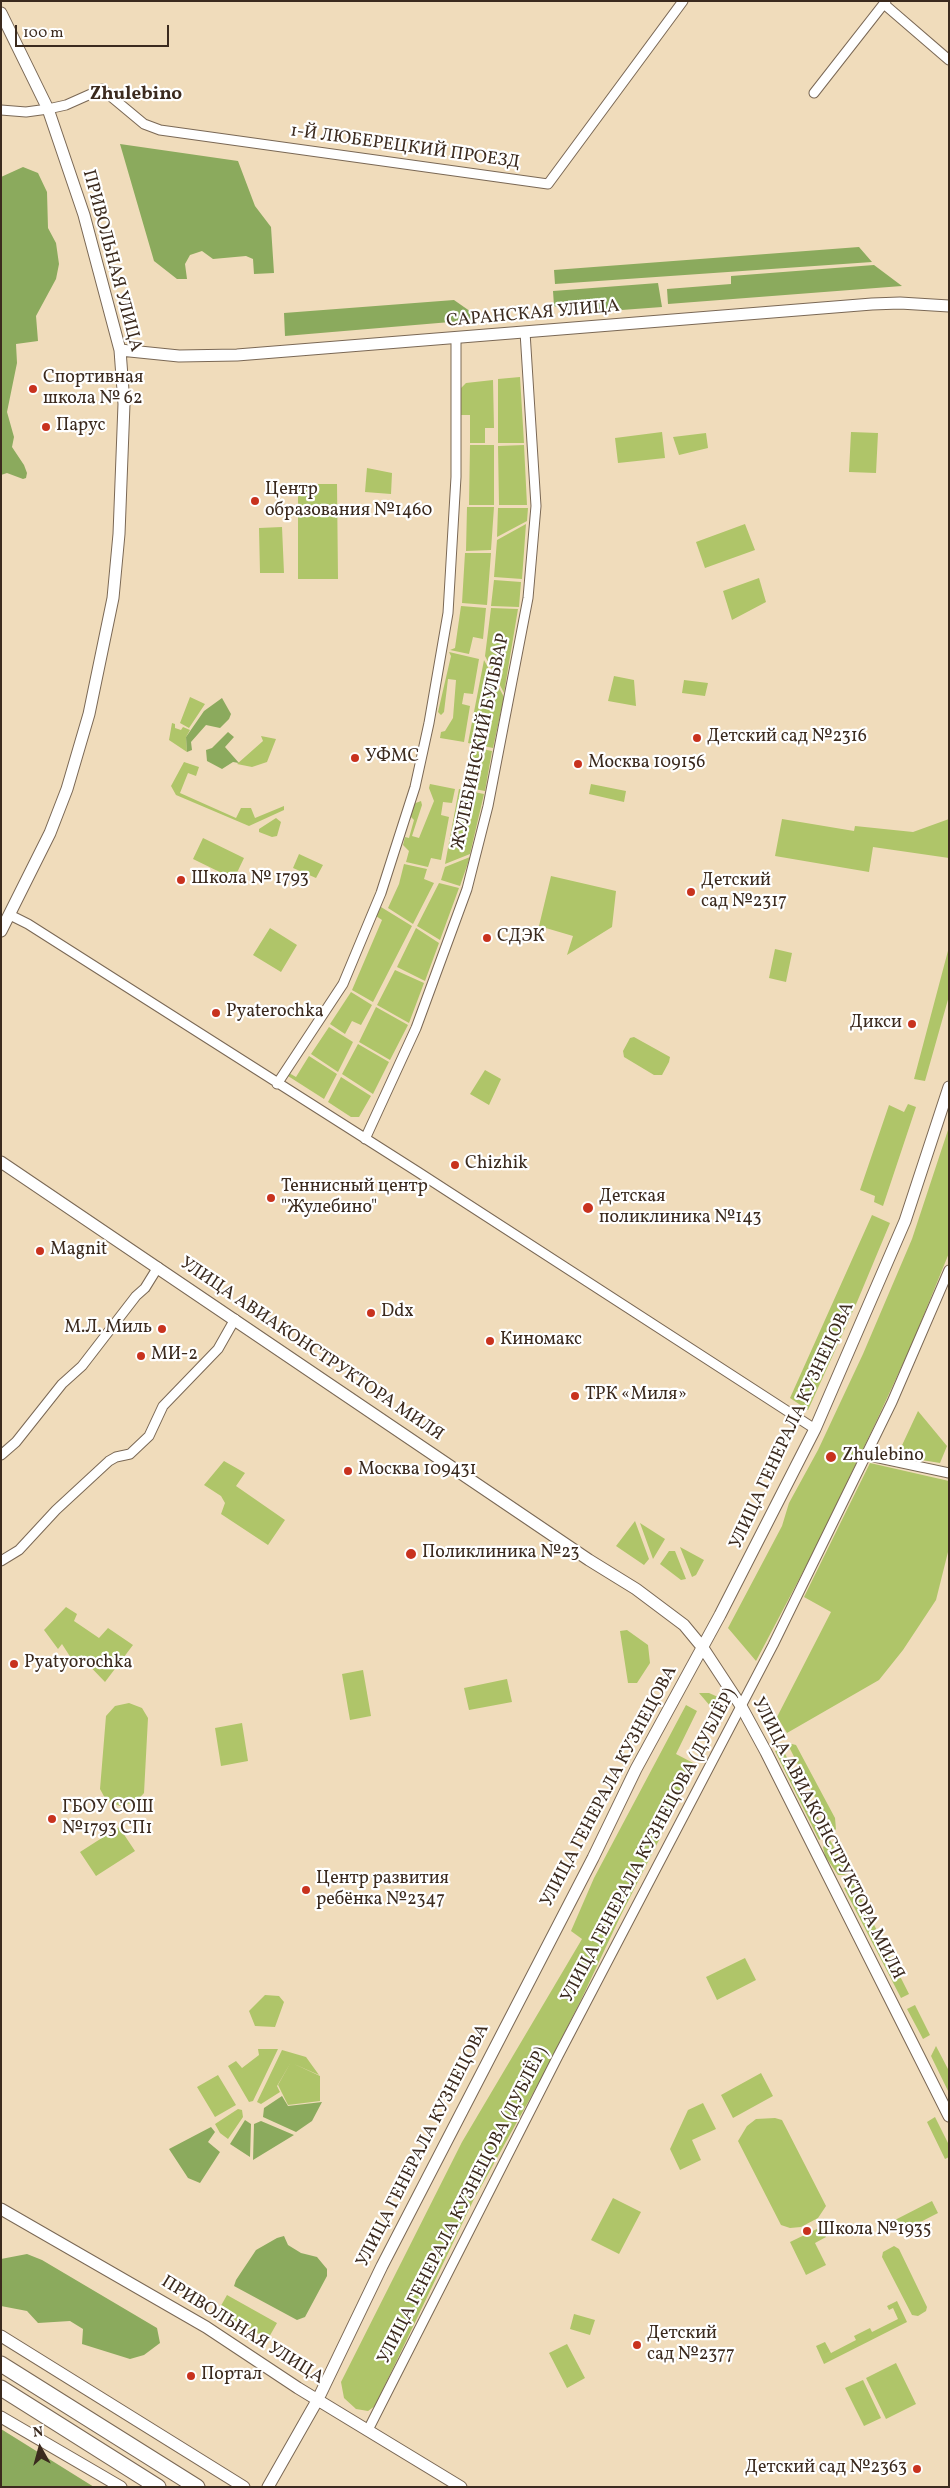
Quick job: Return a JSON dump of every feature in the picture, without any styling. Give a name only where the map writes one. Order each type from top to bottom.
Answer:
[{"type":"highway","points":[[1,2364],[197,2487]]},
{"type":"highway","points":[[1,2388],[158,2487]]},
{"type":"main road","name":"ПРИВОЛЬНАЯ УЛИЦА","points":[[1,13],[48,109],[84,215],[120,350],[124,404],[122,469],[114,589],[89,714],[67,788],[50,833],[1,931]]},
{"type":"main road","name":"САРАНСКАЯ УЛИЦА","points":[[120,350],[159,354],[218,356],[456,339],[872,304],[949,306]]},
{"type":"main road","name":"УЛИЦА ГЕНЕРАЛА КУЗНЕЦОВА","points":[[268,2487],[318,2399],[382,2266],[593,1858],[636,1769],[703,1648],[815,1429],[905,1221],[949,1087]]},
{"type":"main road","name":"УЛИЦА АВИАКОНСТРУКТОРА МИЛЯ","points":[[1,1162],[589,1560],[636,1589],[684,1625],[703,1648],[741,1706],[766,1752],[949,2116]]},
{"type":"main road","name":"ПРИВОЛЬНАЯ УЛИЦА","points":[[1,2209],[206,2327],[461,2487]]},
{"type":"main road","points":[[1,2336],[244,2487]]},
{"type":"main road","points":[[1,2417],[121,2487]]},
{"type":"street","name":"1-Й ЛЮБЕРЕЦКИЙ ПРОЕЗД","points":[[48,109],[66,105],[102,90],[144,124],[160,130],[548,184],[683,1]]},
{"type":"street","points":[[814,93],[885,3],[949,60]]},
{"type":"street","points":[[1,110],[26,112],[48,109]]},
{"type":"street","name":"ЖУЛЕБИНСКИЙ БУЛЬВАР","points":[[365,1139],[416,1028],[467,889],[488,806],[528,598],[536,506],[525,332]]},
{"type":"street","points":[[277,1084],[343,984],[381,893],[415,788],[429,723],[448,613],[456,477],[456,339]]},
{"type":"street","points":[[10,915],[28,924],[365,1139],[815,1429]]},
{"type":"street","points":[[1,1455],[16,1442],[62,1384],[82,1366],[136,1296],[145,1288],[158,1267]]},
{"type":"street","name":"УЛИЦА ГЕНЕРАЛА КУЗНЕЦОВА (ДУБЛЁР)","points":[[368,2430],[558,2056],[774,1645],[892,1402],[949,1270]]},
{"type":"street","points":[[1,1561],[19,1550],[56,1510],[109,1462],[116,1457],[130,1454],[149,1436],[163,1406],[218,1349],[235,1319]]},
{"type":"street","points":[[865,1455],[949,1473]]},
{"type":"green space","points":[[120,144],[238,161],[255,206],[271,227],[274,273],[254,274],[253,259],[246,256],[213,259],[202,251],[190,255],[185,264],[187,279],[177,279],[154,261]]},
{"type":"green space","points":[[23,167],[38,173],[47,192],[48,228],[56,243],[59,264],[56,279],[36,316],[38,341],[16,344],[17,363],[7,412],[14,437],[12,447],[27,473],[26,478],[23,479],[7,473],[1,475],[1,177]]},
{"type":"green space","points":[[859,247],[872,262],[555,284],[554,270]]},
{"type":"green space","points":[[874,265],[902,286],[668,304],[667,289],[731,284],[731,276]]},
{"type":"green space","points":[[658,283],[662,307],[581,313],[581,309],[567,310],[554,306],[553,291]]},
{"type":"green space","points":[[454,300],[474,314],[474,320],[285,336],[284,313]]},
{"type":"green space","points":[[520,377],[524,443],[498,443],[498,379]]},
{"type":"green space","points":[[493,380],[494,428],[485,428],[485,443],[470,443],[470,415],[461,415],[461,388],[466,383]]},
{"type":"green space","points":[[662,432],[665,458],[618,463],[615,438]]},
{"type":"green space","points":[[851,432],[878,433],[876,473],[849,472]]},
{"type":"green space","points":[[706,433],[708,448],[679,455],[673,437]]},
{"type":"green space","points":[[470,445],[494,445],[494,505],[469,505]]},
{"type":"green space","points":[[524,445],[527,505],[499,505],[498,446]]},
{"type":"green space","points":[[367,468],[392,473],[391,494],[365,492]]},
{"type":"green space","points":[[298,484],[337,484],[338,579],[298,579]]},
{"type":"green space","points":[[467,507],[494,507],[491,550],[466,551]]},
{"type":"green space","points":[[498,508],[528,508],[527,521],[497,537]]},
{"type":"green space","points":[[526,524],[522,579],[494,577],[497,540]]},
{"type":"green space","points":[[745,524],[755,550],[705,568],[696,542]]},
{"type":"green space","points":[[282,527],[284,573],[260,573],[259,528]]},
{"type":"green space","points":[[465,553],[491,553],[487,605],[462,603]]},
{"type":"green space","points":[[759,578],[766,602],[732,620],[723,591]]},
{"type":"green space","points":[[494,580],[521,582],[519,607],[491,606]]},
{"type":"green space","points":[[461,606],[486,608],[483,639],[473,637],[469,654],[450,650],[455,648]]},
{"type":"green space","points":[[491,608],[518,609],[504,693],[485,656]]},
{"type":"green space","points":[[449,652],[479,659],[473,694],[464,693],[462,704],[470,706],[464,742],[440,738],[441,732],[445,731],[453,718],[456,680],[448,679],[444,712],[441,715],[438,712],[451,656]]},
{"type":"green space","points":[[484,660],[504,697],[493,748],[468,743]]},
{"type":"green space","points":[[614,676],[634,680],[636,706],[608,701]]},
{"type":"green space","points":[[684,680],[708,683],[705,696],[682,693]]},
{"type":"green space","points":[[190,697],[205,704],[189,728],[180,723]]},
{"type":"green space","points":[[222,698],[231,714],[229,719],[220,728],[206,725],[191,742],[192,750],[187,752],[186,737],[204,711]]},
{"type":"green space","points":[[172,723],[175,724],[175,728],[181,730],[183,727],[190,730],[186,737],[187,752],[169,740]]},
{"type":"green space","points":[[228,732],[234,737],[225,747],[239,763],[233,762],[222,769],[207,761],[206,750],[212,748]]},
{"type":"green space","points":[[261,736],[276,739],[267,762],[252,767],[237,764],[263,741]]},
{"type":"green space","points":[[472,747],[492,751],[485,791],[464,787]]},
{"type":"green space","points":[[184,762],[199,767],[196,776],[188,773],[180,793],[236,818],[241,808],[251,808],[255,818],[284,806],[284,810],[249,826],[176,795],[171,786]]},
{"type":"green space","points":[[430,784],[455,789],[452,803],[443,802],[441,815],[449,817],[441,860],[431,858],[428,867],[406,862],[409,851],[403,845],[405,837],[409,838],[414,820],[410,816],[413,804],[421,801],[422,805],[412,836],[419,838],[434,801],[429,788]]},
{"type":"green space","points":[[591,784],[626,791],[624,802],[589,794]]},
{"type":"green space","points":[[459,789],[484,794],[470,854],[445,864]]},
{"type":"green space","points":[[276,818],[281,822],[277,836],[272,837],[259,832],[259,829]]},
{"type":"green space","points":[[782,819],[854,831],[855,826],[913,832],[949,819],[949,858],[873,847],[869,872],[775,856]]},
{"type":"green space","points":[[203,838],[244,858],[234,879],[193,859]]},
{"type":"green space","points":[[299,854],[323,865],[316,878],[293,868]]},
{"type":"green space","points":[[470,857],[460,886],[441,880],[445,867]]},
{"type":"green space","points":[[404,864],[427,869],[424,879],[434,883],[413,924],[388,908],[399,884]]},
{"type":"green space","points":[[551,876],[616,891],[612,927],[567,955],[573,936],[539,926]]},
{"type":"green space","points":[[439,883],[459,888],[440,940],[417,926]]},
{"type":"green space","points":[[381,907],[412,926],[373,1002],[352,990],[382,920],[376,916]]},
{"type":"green space","points":[[270,928],[297,945],[281,972],[253,955]]},
{"type":"green space","points":[[416,928],[439,943],[425,981],[397,967]]},
{"type":"green space","points":[[949,947],[949,996],[925,1081],[914,1079]]},
{"type":"green space","points":[[775,949],[792,953],[786,982],[769,978]]},
{"type":"green space","points":[[395,970],[424,983],[409,1023],[377,1005]]},
{"type":"green space","points":[[351,992],[372,1005],[361,1025],[352,1021],[345,1034],[330,1024]]},
{"type":"green space","points":[[376,1007],[408,1025],[390,1060],[359,1042]]},
{"type":"green space","points":[[329,1027],[353,1042],[338,1072],[311,1054]]},
{"type":"green space","points":[[634,1037],[670,1057],[662,1075],[654,1075],[624,1057],[623,1051],[630,1038]]},
{"type":"green space","points":[[358,1044],[389,1062],[373,1094],[342,1074]]},
{"type":"green space","points":[[309,1056],[337,1074],[324,1099],[288,1076],[289,1073],[296,1077]]},
{"type":"green space","points":[[485,1070],[501,1079],[489,1105],[470,1094]]},
{"type":"green space","points":[[341,1077],[371,1096],[359,1117],[351,1117],[328,1102]]},
{"type":"green space","points":[[908,1104],[916,1107],[883,1206],[874,1202],[875,1196],[860,1190],[889,1105],[904,1112]]},
{"type":"green space","points":[[949,1127],[949,1253],[912,1344],[876,1422],[815,1549],[756,1661],[728,1628],[782,1526],[789,1503],[818,1450],[863,1354],[912,1239]]},
{"type":"green space","points":[[872,1215],[890,1223],[857,1302],[808,1410],[790,1398]]},
{"type":"green space","points":[[918,1411],[947,1446],[940,1463],[897,1456]]},
{"type":"green space","points":[[224,1461],[245,1473],[236,1486],[285,1520],[268,1545],[221,1514],[225,1503],[221,1496],[204,1485]]},
{"type":"green space","points":[[870,1463],[949,1481],[949,1548],[936,1600],[903,1650],[879,1680],[787,1733],[777,1717],[831,1612],[804,1597]]},
{"type":"green space","points":[[635,1521],[649,1559],[644,1565],[616,1546]]},
{"type":"green space","points":[[640,1523],[665,1539],[653,1559]]},
{"type":"green space","points":[[680,1547],[704,1560],[696,1575],[692,1577]]},
{"type":"green space","points":[[669,1551],[675,1551],[686,1579],[681,1580],[660,1564]]},
{"type":"green space","points":[[66,1607],[77,1614],[74,1621],[99,1638],[108,1628],[133,1645],[105,1682],[82,1658],[70,1669],[71,1658],[62,1644],[58,1649],[44,1630]]},
{"type":"green space","points":[[627,1630],[648,1645],[650,1663],[637,1683],[628,1683],[620,1631]]},
{"type":"green space","points":[[363,1670],[371,1716],[350,1720],[342,1674]]},
{"type":"green space","points":[[507,1679],[512,1702],[469,1710],[464,1688]]},
{"type":"green space","points":[[699,1693],[709,1693],[718,1697],[724,1708],[723,1721]]},
{"type":"green space","points":[[129,1703],[142,1708],[148,1718],[144,1793],[136,1802],[120,1806],[106,1800],[100,1789],[106,1716],[115,1706]]},
{"type":"green space","points":[[686,1705],[697,1711],[676,1754],[697,1765],[542,2077],[473,2201],[375,2406],[368,2411],[356,2409],[344,2398],[341,2382],[462,2142],[582,1939],[571,1931],[594,1878]]},
{"type":"green space","points":[[242,1723],[248,1761],[221,1766],[215,1728]]},
{"type":"green space","points":[[788,1745],[796,1745],[835,1818],[836,1829],[833,1832]]},
{"type":"green space","points":[[782,1748],[827,1835],[819,1840],[775,1751]]},
{"type":"green space","points":[[119,1827],[135,1851],[96,1876],[80,1852]]},
{"type":"green space","points":[[830,1840],[848,1873],[844,1875],[838,1875],[825,1856],[823,1847]]},
{"type":"green space","points":[[853,1883],[909,1994],[901,1998],[844,1888]]},
{"type":"green space","points":[[745,1958],[756,1980],[717,2000],[706,1977]]},
{"type":"green space","points":[[265,1995],[279,1996],[284,2002],[275,2027],[255,2026],[249,2011]]},
{"type":"green space","points":[[915,2005],[930,2035],[923,2039],[907,2009]]},
{"type":"green space","points":[[936,2046],[949,2071],[949,2093],[931,2056]]},
{"type":"green space","points":[[258,2049],[278,2049],[253,2101],[249,2102],[228,2066],[236,2061],[242,2068],[259,2055]]},
{"type":"green space","points":[[282,2050],[306,2057],[319,2075],[294,2064],[320,2076],[320,2101],[288,2105],[278,2085],[291,2062],[277,2086],[280,2092],[261,2104],[257,2102]]},
{"type":"green space","points":[[761,2073],[773,2096],[733,2118],[721,2095]]},
{"type":"green space","points":[[218,2075],[236,2105],[215,2117],[197,2087]]},
{"type":"green space","points":[[282,2096],[288,2106],[322,2102],[312,2121],[296,2132],[263,2117],[264,2108]]},
{"type":"green space","points":[[703,2103],[716,2129],[692,2140],[701,2160],[680,2170],[670,2149],[688,2110]]},
{"type":"green space","points":[[238,2109],[242,2110],[243,2117],[228,2139],[220,2133],[215,2124]]},
{"type":"green space","points":[[935,2117],[949,2145],[949,2157],[945,2159],[927,2122]]},
{"type":"green space","points":[[775,2118],[782,2120],[826,2206],[818,2218],[801,2227],[790,2228],[781,2225],[738,2141],[747,2126],[756,2119]]},
{"type":"green space","points":[[245,2120],[251,2124],[250,2157],[230,2144]]},
{"type":"green space","points":[[261,2121],[294,2135],[253,2160],[254,2124]]},
{"type":"green space","points":[[211,2127],[215,2132],[208,2142],[220,2152],[200,2183],[188,2178],[169,2149]]},
{"type":"green space","points":[[613,2198],[641,2212],[619,2254],[591,2240]]},
{"type":"green space","points":[[932,2201],[938,2213],[899,2233],[893,2221]]},
{"type":"green space","points":[[821,2227],[826,2237],[815,2243],[826,2265],[806,2275],[790,2242]]},
{"type":"green space","points":[[284,2236],[288,2245],[301,2253],[317,2257],[327,2269],[327,2276],[305,2317],[297,2320],[234,2286],[256,2250]]},
{"type":"green space","points":[[894,2246],[899,2249],[927,2307],[926,2311],[918,2316],[912,2315],[882,2257],[883,2252]]},
{"type":"green space","points":[[27,2254],[42,2260],[157,2328],[160,2343],[144,2355],[130,2359],[82,2344],[83,2329],[70,2321],[38,2323],[27,2311],[1,2306],[1,2259]]},
{"type":"green space","points":[[227,2295],[277,2323],[268,2339],[218,2311]]},
{"type":"green space","points":[[897,2301],[907,2322],[824,2364],[816,2346],[825,2342],[831,2353],[856,2340],[854,2336],[870,2328],[872,2332],[898,2319],[893,2308],[889,2310],[887,2306]]},
{"type":"green space","points":[[574,2314],[595,2320],[590,2335],[570,2329]]},
{"type":"green space","points":[[567,2344],[585,2378],[567,2388],[549,2353]]},
{"type":"green space","points":[[896,2363],[916,2404],[886,2419],[866,2378]]},
{"type":"green space","points":[[863,2380],[881,2418],[864,2426],[845,2388]]},
{"type":"green space","points":[[1,2429],[94,2487],[1,2487]]},
{"type":"place","name":"Спортивная школа № 62","points":[[33,389]]},
{"type":"place","name":"Парус","points":[[46,427]]},
{"type":"place","name":"Центр образования №1460","points":[[255,501]]},
{"type":"place","name":"Детский сад №2316","points":[[697,738]]},
{"type":"place","name":"УФМС","points":[[355,758]]},
{"type":"place","name":"Москва 109156","points":[[578,764]]},
{"type":"place","name":"Школа № 1793","points":[[181,880]]},
{"type":"place","name":"Детский сад №2317","points":[[691,892]]},
{"type":"place","name":"СДЭК","points":[[487,938]]},
{"type":"place","name":"Pyaterochka","points":[[216,1013]]},
{"type":"place","name":"Дикси","points":[[912,1024]]},
{"type":"place","name":"Chizhik","points":[[455,1165]]},
{"type":"place","name":"Теннисный центр \"Жулебино\"","points":[[271,1198]]},
{"type":"place","name":"Детская поликлиника №143","points":[[588,1208]]},
{"type":"place","name":"Magnit","points":[[40,1251]]},
{"type":"place","name":"Ddx","points":[[371,1313]]},
{"type":"place","name":"М.Л. Миль","points":[[162,1329]]},
{"type":"place","name":"Киномакс","points":[[490,1341]]},
{"type":"place","name":"МИ-2","points":[[141,1356]]},
{"type":"place","name":"ТРК «Миля»","points":[[575,1396]]},
{"type":"place","name":"Zhulebino","points":[[831,1457]]},
{"type":"place","name":"Москва 109431","points":[[348,1471]]},
{"type":"place","name":"Поликлиника №23","points":[[411,1554]]},
{"type":"place","name":"Pyatyorochka","points":[[14,1664]]},
{"type":"place","name":"ГБОУ СОШ №1793 СП1","points":[[52,1819]]},
{"type":"place","name":"Центр развития ребёнка №2347","points":[[306,1890]]},
{"type":"place","name":"Школа №1935","points":[[807,2231]]},
{"type":"place","name":"Детский сад №2377","points":[[637,2345]]},
{"type":"place","name":"Портал","points":[[191,2376]]},
{"type":"place","name":"Детский сад №2363","points":[[917,2469]]},
{"type":"district","name":"Zhulebino","points":[[136,96]]}]
